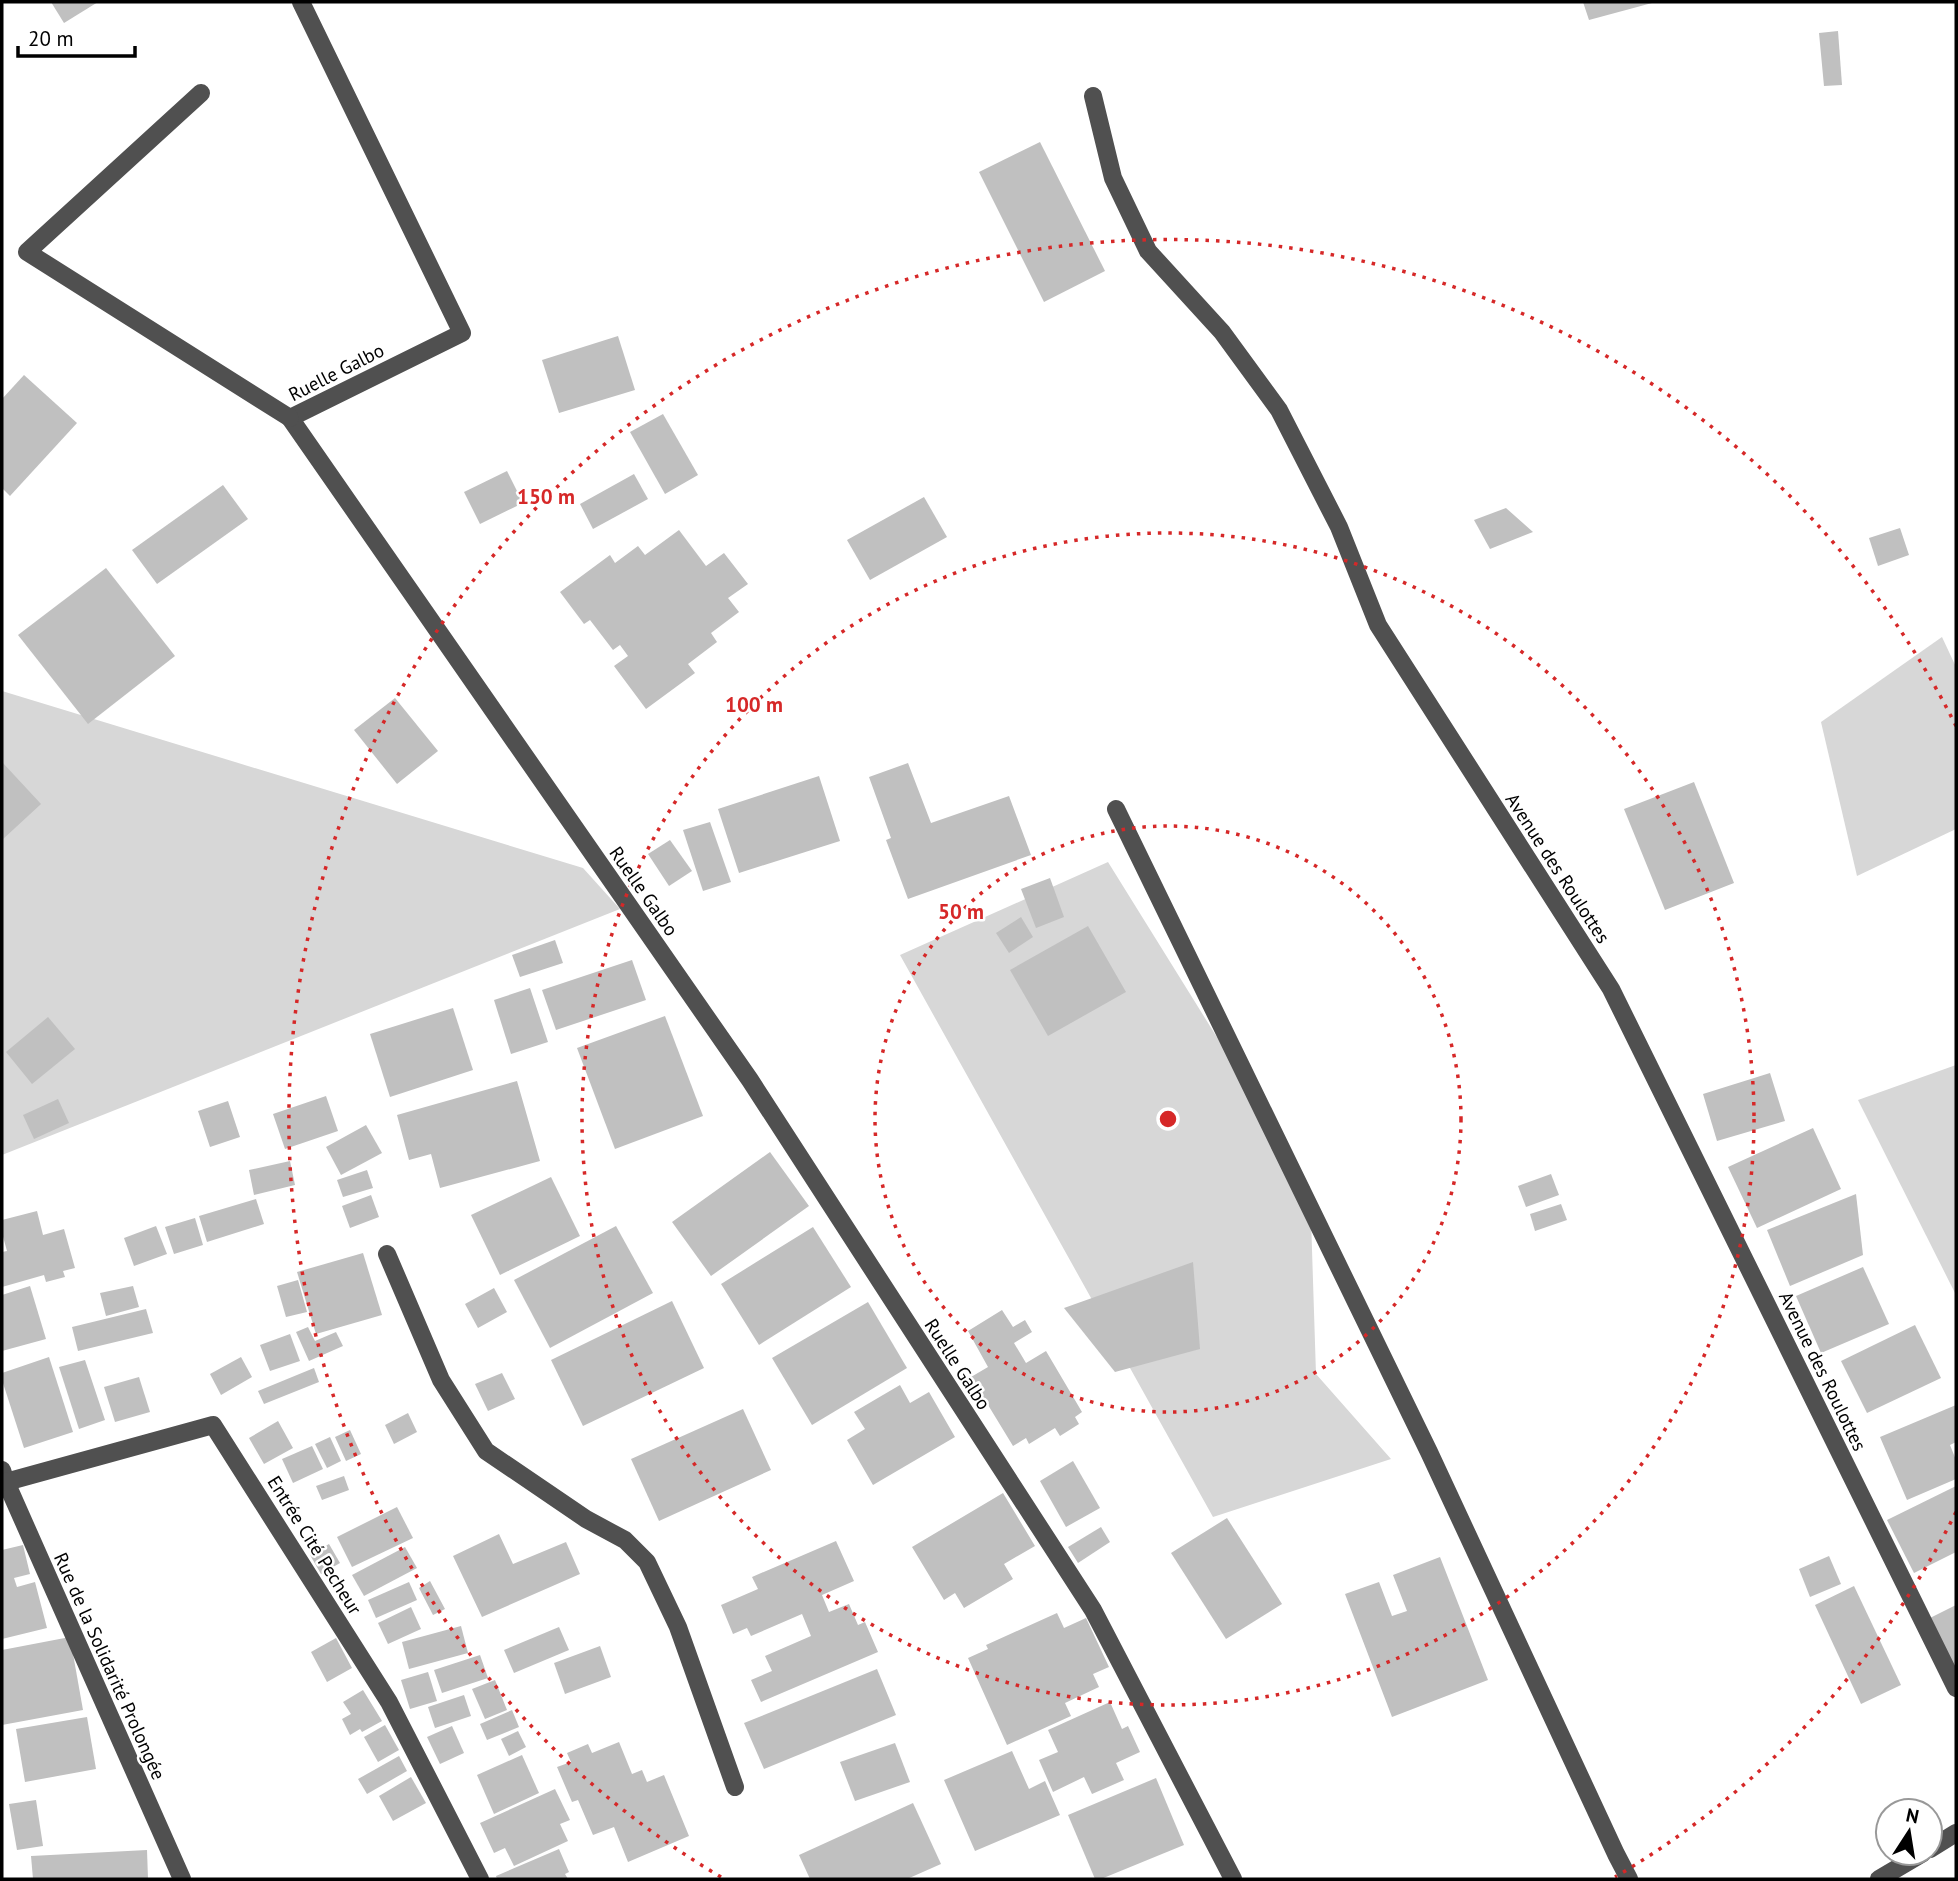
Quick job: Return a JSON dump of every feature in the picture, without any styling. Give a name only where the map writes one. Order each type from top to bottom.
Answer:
[{"type":"street","name":"Ruelle Galbo","points":[[301,2],[462,333],[290,418],[750,1080],[1086,1599],[1233,1879]]},
{"type":"street","points":[[201,93],[27,252],[290,418]]},
{"type":"street","name":"Avenue des Roulottes","points":[[1093,96],[1113,178],[1148,251],[1222,332],[1279,410],[1339,527],[1378,625],[1611,989],[1956,1688]]},
{"type":"street","points":[[1116,809],[1429,1452],[1629,1879]]},
{"type":"street","points":[[387,1254],[442,1380],[486,1451],[586,1519],[625,1540],[647,1562],[678,1627],[735,1787]]},
{"type":"street","name":"Entrée Cité Pecheur","points":[[4,1476],[214,1425],[389,1702],[481,1879]]},
{"type":"street","name":"Rue de la Solidarité Prolongée","points":[[4,1476],[182,1879]]},
{"type":"street","points":[[1879,1879],[1899,1867]]},
{"type":"shaded area","points":[[1942,637],[1956,667],[1956,829],[1857,876],[1821,722]]},
{"type":"shaded area","points":[[2,691],[583,868],[620,909],[2,1155]]},
{"type":"shaded area","points":[[1108,862],[1310,1187],[1316,1374],[1391,1459],[1213,1517],[900,955]]},
{"type":"shaded area","points":[[1956,1065],[1956,1295],[1858,1100]]},
{"type":"building","points":[[51,2],[98,2],[64,23]]},
{"type":"building","points":[[1583,2],[1652,2],[1652,3],[1589,20]]},
{"type":"building","points":[[1838,31],[1842,85],[1824,86],[1819,33]]},
{"type":"building","points":[[1040,142],[1105,271],[1044,302],[979,172]]},
{"type":"building","points":[[618,336],[635,390],[559,413],[542,360]]},
{"type":"building","points":[[24,375],[77,423],[10,496],[2,488],[2,399]]},
{"type":"building","points":[[663,414],[698,475],[665,494],[630,432]]},
{"type":"building","points":[[507,471],[523,503],[480,524],[464,492]]},
{"type":"building","points":[[634,474],[648,499],[593,529],[580,504]]},
{"type":"building","points":[[223,485],[248,519],[157,584],[132,550]]},
{"type":"building","points":[[924,497],[947,537],[870,580],[847,540]]},
{"type":"building","points":[[1506,508],[1533,532],[1490,549],[1474,520]]},
{"type":"building","points":[[1900,528],[1909,555],[1878,566],[1869,538]]},
{"type":"building","points":[[679,530],[706,566],[724,553],[748,584],[728,598],[739,612],[711,633],[717,642],[688,664],[695,673],[646,709],[614,666],[628,656],[620,645],[613,650],[590,620],[584,624],[560,592],[610,555],[615,563],[638,546],[645,555]]},
{"type":"building","points":[[106,568],[175,656],[88,724],[18,635]]},
{"type":"building","points":[[395,698],[438,751],[397,784],[354,730]]},
{"type":"building","points":[[2,762],[41,804],[2,840]]},
{"type":"building","points":[[908,763],[931,823],[1009,796],[1031,855],[908,899],[886,840],[891,838],[869,777]]},
{"type":"building","points":[[819,776],[840,841],[739,873],[718,809]]},
{"type":"building","points":[[1694,782],[1734,883],[1665,910],[1624,809]]},
{"type":"building","points":[[710,822],[731,882],[703,891],[683,830]]},
{"type":"building","points":[[670,840],[692,871],[669,886],[648,854]]},
{"type":"building","points":[[1050,878],[1064,917],[1036,928],[1021,889]]},
{"type":"building","points":[[1021,917],[1033,937],[1009,953],[996,933]]},
{"type":"building","points":[[1088,926],[1126,992],[1048,1036],[1010,970]]},
{"type":"building","points":[[555,940],[563,963],[520,977],[512,955]]},
{"type":"building","points":[[632,960],[646,1000],[556,1030],[542,990]]},
{"type":"building","points":[[530,988],[548,1042],[511,1054],[494,1000]]},
{"type":"building","points":[[453,1008],[473,1070],[390,1097],[370,1034]]},
{"type":"building","points":[[665,1016],[703,1116],[615,1149],[577,1048]]},
{"type":"building","points":[[48,1017],[75,1049],[32,1084],[6,1052]]},
{"type":"building","points":[[1770,1073],[1785,1121],[1717,1141],[1703,1094]]},
{"type":"building","points":[[517,1081],[540,1161],[440,1188],[431,1154],[409,1160],[397,1115]]},
{"type":"building","points":[[326,1096],[338,1131],[285,1149],[273,1114]]},
{"type":"building","points":[[58,1099],[69,1123],[34,1139],[23,1115]]},
{"type":"building","points":[[228,1101],[240,1137],[210,1147],[198,1111]]},
{"type":"building","points":[[366,1125],[382,1153],[341,1175],[326,1147]]},
{"type":"building","points":[[1813,1128],[1841,1189],[1757,1228],[1728,1167]]},
{"type":"building","points":[[770,1152],[809,1206],[711,1276],[672,1222]]},
{"type":"building","points":[[290,1161],[295,1185],[254,1195],[249,1170]]},
{"type":"building","points":[[367,1170],[373,1188],[343,1197],[337,1180]]},
{"type":"building","points":[[1551,1174],[1559,1195],[1526,1207],[1518,1186]]},
{"type":"building","points":[[551,1177],[580,1236],[500,1275],[471,1215]]},
{"type":"building","points":[[1856,1194],[1863,1255],[1790,1286],[1767,1230]]},
{"type":"building","points":[[371,1195],[379,1217],[350,1228],[342,1206]]},
{"type":"building","points":[[256,1199],[264,1224],[207,1242],[199,1216]]},
{"type":"building","points":[[1561,1204],[1567,1220],[1535,1231],[1530,1214]]},
{"type":"building","points":[[37,1211],[43,1235],[64,1229],[75,1268],[63,1271],[65,1277],[46,1282],[44,1275],[2,1287],[2,1252],[7,1251],[2,1220]]},
{"type":"building","points":[[195,1218],[203,1245],[174,1254],[165,1227]]},
{"type":"building","points":[[156,1226],[167,1254],[134,1266],[124,1238]]},
{"type":"building","points":[[616,1226],[653,1293],[550,1348],[514,1280]]},
{"type":"building","points":[[813,1227],[851,1287],[759,1345],[721,1284]]},
{"type":"building","points":[[363,1253],[382,1315],[316,1334],[297,1272]]},
{"type":"building","points":[[1193,1262],[1200,1349],[1115,1372],[1064,1308]]},
{"type":"building","points":[[1863,1267],[1889,1324],[1821,1353],[1796,1296]]},
{"type":"building","points":[[298,1280],[307,1312],[286,1317],[277,1286]]},
{"type":"building","points":[[30,1286],[46,1339],[2,1351],[2,1295]]},
{"type":"building","points":[[133,1286],[139,1307],[106,1316],[100,1293]]},
{"type":"building","points":[[494,1288],[507,1312],[478,1328],[465,1304]]},
{"type":"building","points":[[672,1301],[704,1368],[583,1426],[551,1360]]},
{"type":"building","points":[[868,1302],[907,1368],[812,1425],[772,1358]]},
{"type":"building","points":[[146,1309],[153,1333],[78,1351],[72,1327]]},
{"type":"building","points":[[1002,1310],[1013,1327],[1025,1320],[1032,1332],[1014,1343],[1026,1363],[1046,1351],[1082,1412],[1075,1417],[1079,1424],[1060,1436],[1055,1428],[1029,1444],[1026,1438],[1013,1446],[971,1377],[988,1367],[968,1331]]},
{"type":"building","points":[[1915,1325],[1941,1378],[1867,1413],[1841,1361]]},
{"type":"building","points":[[308,1327],[315,1341],[336,1332],[343,1346],[309,1361],[296,1332]]},
{"type":"building","points":[[290,1334],[300,1361],[270,1371],[260,1345]]},
{"type":"building","points":[[49,1357],[73,1432],[24,1448],[2,1373]]},
{"type":"building","points":[[241,1357],[252,1377],[221,1395],[210,1374]]},
{"type":"building","points":[[85,1360],[105,1420],[79,1429],[59,1367]]},
{"type":"building","points":[[314,1368],[319,1382],[264,1404],[258,1391]]},
{"type":"building","points":[[502,1373],[515,1399],[488,1411],[475,1384]]},
{"type":"building","points":[[139,1377],[150,1412],[115,1422],[104,1387]]},
{"type":"building","points":[[900,1385],[910,1403],[929,1392],[955,1437],[873,1485],[847,1440],[865,1429],[854,1412]]},
{"type":"building","points":[[1956,1405],[1956,1442],[1950,1445],[1956,1460],[1956,1479],[1907,1500],[1880,1437]]},
{"type":"building","points":[[743,1409],[771,1470],[659,1521],[631,1459]]},
{"type":"building","points":[[408,1413],[417,1432],[394,1444],[385,1425]]},
{"type":"building","points":[[278,1421],[293,1448],[264,1464],[249,1438]]},
{"type":"building","points":[[350,1430],[361,1454],[346,1461],[335,1437]]},
{"type":"building","points":[[330,1437],[341,1461],[327,1468],[315,1444]]},
{"type":"building","points":[[312,1446],[323,1469],[293,1483],[282,1459]]},
{"type":"building","points":[[1073,1461],[1100,1508],[1066,1527],[1040,1481]]},
{"type":"building","points":[[344,1476],[349,1490],[322,1500],[316,1486]]},
{"type":"building","points":[[1956,1486],[1956,1552],[1914,1573],[1887,1520]]},
{"type":"building","points":[[1003,1493],[1035,1546],[1004,1564],[1013,1579],[964,1608],[955,1593],[944,1600],[912,1547]]},
{"type":"building","points":[[397,1507],[413,1538],[352,1567],[337,1537]]},
{"type":"building","points":[[1227,1518],[1282,1604],[1226,1639],[1171,1553]]},
{"type":"building","points":[[1101,1527],[1110,1542],[1078,1563],[1068,1547]]},
{"type":"building","points":[[499,1534],[513,1564],[566,1542],[580,1574],[482,1617],[453,1556]]},
{"type":"building","points":[[836,1541],[854,1581],[822,1595],[829,1612],[849,1604],[858,1625],[865,1622],[878,1652],[761,1702],[751,1680],[772,1671],[765,1656],[811,1636],[802,1614],[751,1636],[747,1628],[733,1634],[721,1605],[758,1589],[752,1577]]},
{"type":"building","points":[[329,1544],[340,1563],[321,1574],[310,1555]]},
{"type":"building","points":[[23,1545],[30,1574],[14,1578],[17,1587],[35,1582],[47,1628],[2,1639],[2,1550]]},
{"type":"building","points":[[405,1547],[417,1568],[364,1596],[352,1575]]},
{"type":"building","points":[[1829,1556],[1841,1584],[1810,1597],[1799,1569]]},
{"type":"building","points":[[1440,1557],[1488,1680],[1392,1717],[1345,1594],[1379,1582],[1392,1616],[1407,1611],[1393,1575]]},
{"type":"building","points":[[430,1581],[445,1609],[433,1615],[419,1588]]},
{"type":"building","points":[[409,1582],[417,1600],[376,1618],[368,1600]]},
{"type":"building","points":[[1854,1586],[1901,1685],[1861,1704],[1815,1605]]},
{"type":"building","points":[[1956,1605],[1956,1683],[1924,1621]]},
{"type":"building","points":[[411,1607],[421,1629],[388,1644],[378,1623]]},
{"type":"building","points":[[1057,1613],[1064,1628],[1086,1618],[1109,1667],[1093,1674],[1099,1687],[1065,1703],[1071,1716],[1007,1745],[968,1658],[988,1649],[986,1645]]},
{"type":"building","points":[[461,1626],[468,1653],[409,1669],[402,1642]]},
{"type":"building","points":[[559,1627],[569,1650],[514,1673],[504,1650]]},
{"type":"building","points":[[70,1637],[83,1710],[2,1725],[2,1650]]},
{"type":"building","points":[[336,1638],[352,1668],[327,1682],[311,1652]]},
{"type":"building","points":[[600,1646],[611,1677],[565,1694],[554,1663]]},
{"type":"building","points":[[480,1655],[488,1678],[442,1693],[434,1670]]},
{"type":"building","points":[[877,1669],[896,1715],[764,1769],[744,1723]]},
{"type":"building","points":[[428,1672],[437,1701],[410,1709],[401,1680]]},
{"type":"building","points":[[495,1680],[507,1710],[485,1719],[472,1689]]},
{"type":"building","points":[[363,1690],[382,1721],[350,1735],[342,1719],[351,1714],[343,1702]]},
{"type":"building","points":[[464,1695],[471,1716],[435,1728],[428,1707]]},
{"type":"building","points":[[1110,1702],[1122,1729],[1128,1726],[1140,1752],[1116,1763],[1124,1780],[1092,1794],[1084,1777],[1053,1792],[1039,1760],[1058,1752],[1048,1730]]},
{"type":"building","points":[[512,1710],[519,1727],[487,1740],[480,1724]]},
{"type":"building","points":[[87,1717],[96,1769],[25,1782],[16,1729]]},
{"type":"building","points":[[385,1725],[399,1750],[378,1762],[364,1737]]},
{"type":"building","points":[[452,1726],[464,1753],[440,1764],[427,1737]]},
{"type":"building","points":[[518,1731],[526,1747],[509,1756],[501,1739]]},
{"type":"building","points":[[619,1742],[632,1774],[642,1770],[647,1782],[664,1775],[689,1836],[628,1862],[614,1827],[593,1835],[578,1800],[572,1802],[557,1767],[571,1762],[567,1753],[588,1744],[592,1753]]},
{"type":"building","points":[[895,1743],[910,1782],[855,1801],[840,1762]]},
{"type":"building","points":[[1012,1751],[1029,1789],[1045,1781],[1060,1815],[975,1851],[944,1780]]},
{"type":"building","points":[[522,1755],[539,1793],[494,1814],[477,1775]]},
{"type":"building","points":[[399,1756],[407,1771],[367,1794],[358,1779]]},
{"type":"building","points":[[411,1777],[426,1803],[393,1821],[379,1796]]},
{"type":"building","points":[[1156,1778],[1184,1845],[1101,1879],[1095,1879],[1068,1815]]},
{"type":"building","points":[[555,1789],[570,1820],[560,1824],[568,1841],[514,1866],[505,1848],[494,1853],[480,1823]]},
{"type":"building","points":[[36,1800],[43,1846],[17,1850],[9,1804]]},
{"type":"building","points":[[913,1803],[941,1864],[907,1879],[810,1879],[799,1855]]},
{"type":"building","points":[[559,1849],[569,1872],[565,1874],[568,1879],[497,1879],[496,1876]]},
{"type":"building","points":[[147,1850],[148,1879],[33,1879],[31,1856]]}]
